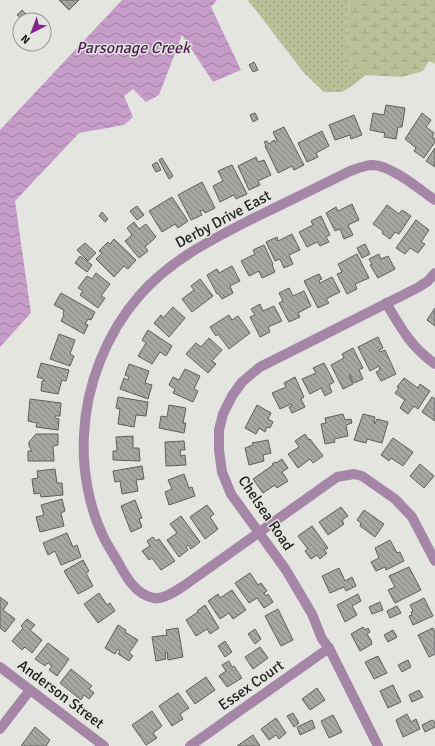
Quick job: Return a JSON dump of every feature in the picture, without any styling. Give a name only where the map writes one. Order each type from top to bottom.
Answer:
[{"type":"street","name":"Derby Drive East","points":[[259,533],[185,585],[168,595],[156,598],[147,596],[130,584],[104,538],[96,517],[87,486],[84,453],[84,434],[88,403],[96,370],[109,341],[123,316],[138,297],[158,276],[183,256],[212,239],[348,172],[360,167],[373,165],[393,171],[435,200]]},
{"type":"street","name":"Chelsea Road","points":[[378,746],[329,648],[322,639],[312,614],[286,570],[232,494],[222,472],[219,450],[219,430],[223,414],[232,396],[242,382],[260,367],[418,287],[428,281],[435,273]]},
{"type":"street","points":[[386,303],[408,340],[435,364]]},
{"type":"street","points":[[259,533],[337,477],[354,474],[362,476],[395,499],[412,517],[435,562]]},
{"type":"street","name":"Essex Court","points":[[190,746],[329,648]]},
{"type":"street","name":"Anderson Street","points":[[0,667],[104,746]]},
{"type":"street","points":[[0,729],[30,690]]},
{"type":"green space","points":[[248,0],[349,0],[346,36],[346,65],[366,75],[342,92],[324,92],[304,73]]},
{"type":"green space","points":[[349,0],[435,0],[435,64],[429,61],[423,71],[402,77],[366,75],[345,65]]},
{"type":"water","name":"Parsonage Creek","points":[[122,0],[217,0],[211,7],[241,70],[213,82],[182,35],[159,95],[146,102],[133,89],[124,96],[133,117],[124,125],[79,133],[15,201],[31,313],[0,347],[0,130]]},
{"type":"building","points":[[59,0],[79,0],[69,10]]},
{"type":"building","points":[[254,62],[258,70],[253,72],[249,65]]},
{"type":"building","points":[[386,105],[405,108],[402,127],[398,127],[396,139],[384,137],[385,133],[370,130],[373,113],[384,115]]},
{"type":"building","points":[[255,113],[258,119],[253,122],[250,115]]},
{"type":"building","points":[[422,113],[431,120],[426,127],[434,133],[432,137],[435,139],[435,142],[424,158],[414,151],[416,148],[405,139]]},
{"type":"building","points":[[354,115],[362,135],[351,139],[350,135],[335,140],[329,125]]},
{"type":"building","points":[[284,127],[304,165],[294,170],[292,166],[278,173],[264,142],[267,141],[269,144],[274,140],[275,142],[277,141],[273,132]]},
{"type":"building","points":[[322,131],[329,146],[316,153],[318,157],[307,162],[298,143]]},
{"type":"building","points":[[435,148],[435,167],[426,161]]},
{"type":"building","points":[[256,157],[258,162],[264,160],[271,175],[258,181],[260,185],[249,190],[238,166]]},
{"type":"building","points":[[162,158],[173,176],[169,179],[159,160]]},
{"type":"building","points":[[157,162],[161,170],[156,172],[152,165]]},
{"type":"building","points":[[232,165],[247,194],[236,199],[234,195],[220,202],[213,186],[223,181],[218,171]]},
{"type":"building","points":[[202,182],[215,208],[205,213],[203,210],[200,211],[202,215],[191,220],[178,195]]},
{"type":"building","points":[[172,197],[188,221],[178,228],[175,224],[162,232],[149,211]]},
{"type":"building","points":[[352,204],[359,220],[348,225],[353,235],[344,239],[340,229],[335,231],[326,213],[336,207],[338,211]]},
{"type":"building","points":[[387,205],[399,214],[402,210],[411,216],[399,234],[395,232],[390,239],[382,233],[383,231],[373,224]]},
{"type":"building","points":[[137,206],[144,215],[137,220],[130,211]]},
{"type":"building","points":[[102,212],[108,219],[105,222],[99,216]]},
{"type":"building","points":[[321,216],[330,235],[326,237],[329,242],[320,246],[317,242],[307,247],[299,232],[313,225],[311,221]]},
{"type":"building","points":[[416,220],[429,230],[421,242],[425,244],[418,253],[410,248],[405,254],[396,248]]},
{"type":"building","points":[[134,222],[139,229],[146,224],[156,237],[145,247],[148,251],[139,258],[125,241],[132,235],[127,228]]},
{"type":"building","points":[[292,234],[300,250],[289,255],[293,264],[284,268],[280,259],[275,261],[266,242],[277,237],[278,241]]},
{"type":"building","points":[[114,239],[136,260],[128,269],[124,266],[114,277],[96,259],[102,253],[99,251],[108,242],[110,244]]},
{"type":"building","points":[[85,243],[96,253],[88,261],[77,250]]},
{"type":"building","points":[[365,244],[370,254],[362,258],[357,248]]},
{"type":"building","points":[[264,245],[275,272],[262,278],[259,271],[249,276],[241,261],[255,254],[253,250]]},
{"type":"building","points":[[357,254],[369,278],[355,284],[357,289],[347,294],[337,274],[342,272],[338,264]]},
{"type":"building","points":[[379,254],[381,259],[388,256],[395,269],[378,278],[370,265],[372,264],[369,259]]},
{"type":"building","points":[[80,256],[92,265],[87,272],[75,263]]},
{"type":"building","points":[[232,266],[240,281],[230,286],[233,293],[222,299],[218,293],[217,294],[207,275],[217,269],[219,273]]},
{"type":"building","points":[[96,273],[110,284],[101,296],[105,298],[98,308],[80,295],[83,291],[78,288],[87,276],[92,279]]},
{"type":"building","points":[[319,274],[322,279],[319,280],[320,283],[332,277],[340,292],[326,299],[329,303],[318,308],[304,281]]},
{"type":"building","points":[[200,279],[213,296],[192,312],[182,299],[194,290],[191,286]]},
{"type":"building","points":[[289,288],[293,296],[304,291],[311,306],[298,313],[300,317],[289,322],[279,303],[283,301],[279,293]]},
{"type":"building","points":[[61,293],[95,312],[91,320],[88,319],[85,324],[88,325],[84,334],[61,321],[64,315],[64,310],[54,305]]},
{"type":"building","points":[[260,304],[263,311],[274,306],[282,321],[268,327],[270,332],[260,337],[250,317],[255,315],[251,309]]},
{"type":"building","points":[[173,307],[185,318],[169,337],[154,323],[161,315],[163,318]]},
{"type":"building","points":[[435,308],[435,326],[427,320]]},
{"type":"building","points":[[229,315],[232,320],[238,316],[250,333],[229,349],[218,334],[216,336],[210,327]]},
{"type":"building","points":[[148,330],[172,346],[166,356],[160,352],[152,364],[138,356],[146,343],[142,340]]},
{"type":"building","points":[[59,334],[75,340],[70,354],[74,356],[70,366],[50,359]]},
{"type":"building","points":[[378,337],[383,348],[379,350],[380,352],[385,350],[396,374],[381,381],[376,372],[380,370],[379,366],[370,371],[358,347]]},
{"type":"building","points":[[209,338],[222,350],[212,361],[216,364],[208,373],[186,354],[196,343],[201,347]]},
{"type":"building","points":[[353,348],[363,368],[359,370],[363,379],[354,383],[349,375],[353,384],[343,389],[331,365],[344,358],[342,354]]},
{"type":"building","points":[[41,363],[69,370],[66,381],[62,380],[58,394],[41,391],[42,381],[44,381],[44,379],[37,377]]},
{"type":"building","points":[[324,363],[334,382],[329,385],[332,392],[325,396],[321,388],[310,394],[302,379],[316,373],[313,368]]},
{"type":"building","points":[[129,364],[149,371],[145,383],[152,385],[148,399],[120,389],[124,378],[128,380],[129,377],[125,375]]},
{"type":"building","points":[[185,369],[200,376],[194,389],[198,391],[193,402],[173,393],[175,389],[169,385],[173,377],[179,380]]},
{"type":"building","points":[[295,377],[304,397],[301,399],[305,407],[292,413],[289,407],[292,406],[291,404],[280,409],[272,393],[286,387],[284,383]]},
{"type":"building","points":[[404,378],[418,388],[420,384],[430,391],[418,409],[414,406],[408,414],[400,408],[405,400],[395,393],[399,388],[397,387]]},
{"type":"building","points":[[118,397],[148,402],[146,416],[136,415],[134,427],[118,424],[120,409],[116,408]]},
{"type":"building","points":[[432,397],[435,399],[435,421],[422,412]]},
{"type":"building","points":[[30,399],[61,403],[60,416],[55,416],[55,418],[59,419],[58,430],[36,427],[37,423],[28,421]]},
{"type":"building","points":[[169,405],[186,408],[183,423],[186,423],[184,433],[159,428],[161,416],[167,417]]},
{"type":"building","points":[[257,405],[271,413],[268,419],[273,422],[270,428],[267,427],[265,432],[259,428],[256,434],[245,428]]},
{"type":"building","points":[[343,414],[345,420],[351,419],[352,423],[346,425],[348,436],[334,439],[335,442],[325,444],[321,424],[326,423],[325,418]]},
{"type":"building","points":[[363,414],[375,417],[375,424],[377,419],[388,422],[382,443],[367,439],[366,443],[354,440]]},
{"type":"building","points":[[36,434],[58,434],[58,445],[53,446],[54,461],[28,461],[28,451],[32,451],[29,446],[29,442]]},
{"type":"building","points":[[305,434],[323,456],[313,463],[310,459],[298,468],[288,454],[299,447],[295,441]]},
{"type":"building","points":[[133,436],[133,448],[139,448],[140,461],[113,460],[113,451],[117,451],[116,437]]},
{"type":"building","points":[[393,438],[413,452],[403,466],[391,458],[389,461],[381,455]]},
{"type":"building","points":[[268,440],[271,453],[263,455],[264,461],[249,465],[245,448],[253,445],[252,443]]},
{"type":"building","points":[[184,441],[185,450],[180,450],[181,456],[185,455],[186,465],[166,466],[165,442]]},
{"type":"building","points":[[282,459],[288,468],[282,472],[288,481],[277,488],[275,485],[263,493],[253,479],[273,465],[272,464]]},
{"type":"building","points":[[420,464],[434,476],[424,488],[410,476]]},
{"type":"building","points":[[142,466],[144,479],[136,480],[138,491],[122,494],[120,481],[115,482],[113,471]]},
{"type":"building","points":[[55,469],[57,483],[62,483],[63,495],[41,497],[40,493],[34,494],[32,479],[38,478],[37,471]]},
{"type":"building","points":[[184,474],[189,488],[192,487],[195,496],[169,505],[165,492],[172,489],[168,480]]},
{"type":"building","points":[[62,499],[65,511],[61,513],[64,526],[40,532],[36,517],[44,515],[41,505]]},
{"type":"building","points":[[135,500],[142,518],[139,519],[142,527],[131,532],[121,506]]},
{"type":"building","points":[[207,505],[214,514],[210,517],[218,529],[205,539],[190,517]]},
{"type":"building","points":[[341,507],[348,516],[342,520],[344,524],[328,535],[319,522]]},
{"type":"building","points":[[364,510],[384,524],[375,537],[360,526],[361,523],[357,520]]},
{"type":"building","points":[[181,516],[200,542],[191,549],[188,545],[186,547],[188,550],[179,557],[167,540],[177,533],[170,524]]},
{"type":"building","points":[[312,526],[328,548],[324,550],[327,553],[320,559],[317,555],[311,559],[305,551],[308,549],[298,536]]},
{"type":"building","points":[[67,533],[73,547],[77,545],[81,557],[61,565],[55,551],[48,555],[43,543]]},
{"type":"building","points":[[153,537],[156,541],[159,539],[175,561],[161,570],[152,558],[149,560],[142,551],[150,546],[147,541]]},
{"type":"building","points":[[390,540],[397,553],[400,552],[404,561],[386,570],[385,567],[376,571],[371,562],[379,558],[375,548]]},
{"type":"building","points":[[83,560],[89,571],[86,573],[93,586],[78,594],[64,571]]},
{"type":"building","points":[[409,567],[421,590],[395,603],[388,590],[395,587],[389,576]]},
{"type":"building","points":[[339,568],[345,581],[352,577],[356,586],[346,591],[344,587],[330,593],[322,576]]},
{"type":"building","points":[[250,573],[258,585],[261,583],[267,591],[264,593],[266,596],[268,594],[273,602],[264,608],[257,598],[249,603],[235,583]]},
{"type":"building","points":[[232,590],[246,610],[233,619],[229,613],[220,619],[208,601],[218,594],[220,598]]},
{"type":"building","points":[[99,593],[107,605],[110,603],[115,611],[98,623],[84,604]]},
{"type":"building","points":[[358,594],[361,601],[352,606],[357,615],[345,622],[337,605]]},
{"type":"building","points":[[0,597],[8,603],[3,610],[15,619],[5,632],[0,628]]},
{"type":"building","points":[[424,598],[433,616],[413,625],[409,616],[412,615],[411,612],[413,611],[410,605]]},
{"type":"building","points":[[380,602],[383,610],[372,614],[369,607]]},
{"type":"building","points":[[205,605],[219,628],[210,634],[207,629],[196,636],[186,620]]},
{"type":"building","points":[[397,606],[401,613],[390,618],[387,611]]},
{"type":"building","points":[[278,609],[293,640],[281,646],[265,616]]},
{"type":"building","points":[[27,619],[35,625],[30,630],[42,640],[32,653],[25,647],[22,650],[12,641],[23,628],[21,626]]},
{"type":"building","points":[[118,625],[126,630],[125,632],[138,640],[129,653],[133,656],[129,661],[118,654],[120,651],[118,649],[115,654],[105,648]]},
{"type":"building","points":[[363,627],[365,630],[368,628],[370,632],[367,634],[372,644],[360,651],[351,634]]},
{"type":"building","points":[[178,628],[183,657],[168,660],[167,652],[165,653],[166,659],[156,661],[152,637],[167,635],[166,630]]},
{"type":"building","points":[[433,628],[435,632],[435,654],[429,657],[418,635]]},
{"type":"building","points":[[255,629],[261,639],[255,644],[248,634]]},
{"type":"building","points":[[393,630],[397,637],[388,642],[384,635]]},
{"type":"building","points":[[225,641],[232,652],[225,657],[218,646]]},
{"type":"building","points":[[48,643],[69,659],[57,676],[49,670],[52,666],[48,663],[45,666],[35,659]]},
{"type":"building","points":[[260,647],[268,658],[253,669],[245,657]]},
{"type":"building","points":[[378,656],[387,673],[374,679],[365,662]]},
{"type":"building","points":[[408,660],[411,667],[402,672],[398,665]]},
{"type":"building","points":[[229,661],[232,667],[234,666],[242,678],[227,687],[219,676],[226,671],[222,665]]},
{"type":"building","points":[[71,669],[92,686],[89,689],[94,693],[89,699],[84,695],[81,700],[60,683]]},
{"type":"building","points":[[206,677],[215,690],[195,704],[186,691]]},
{"type":"building","points":[[393,685],[401,702],[388,708],[380,691]]},
{"type":"building","points":[[317,688],[325,700],[310,710],[302,699]]},
{"type":"building","points":[[419,690],[423,697],[412,702],[409,695]]},
{"type":"building","points":[[178,693],[189,708],[180,714],[183,719],[172,726],[159,706]]},
{"type":"building","points":[[152,711],[162,726],[153,733],[157,738],[146,745],[132,725]]},
{"type":"building","points":[[293,713],[299,723],[294,727],[287,716]]},
{"type":"building","points":[[407,714],[411,722],[416,719],[420,729],[403,737],[396,720]]},
{"type":"building","points":[[333,715],[342,732],[329,738],[321,721]]},
{"type":"building","points":[[276,718],[286,733],[279,739],[276,735],[269,740],[261,729]]},
{"type":"building","points":[[312,720],[315,728],[300,735],[297,727]]},
{"type":"building","points":[[432,720],[435,722],[435,727],[425,732],[422,725]]},
{"type":"building","points":[[35,727],[50,740],[46,746],[21,746]]},
{"type":"building","points":[[253,735],[260,746],[237,746]]}]
